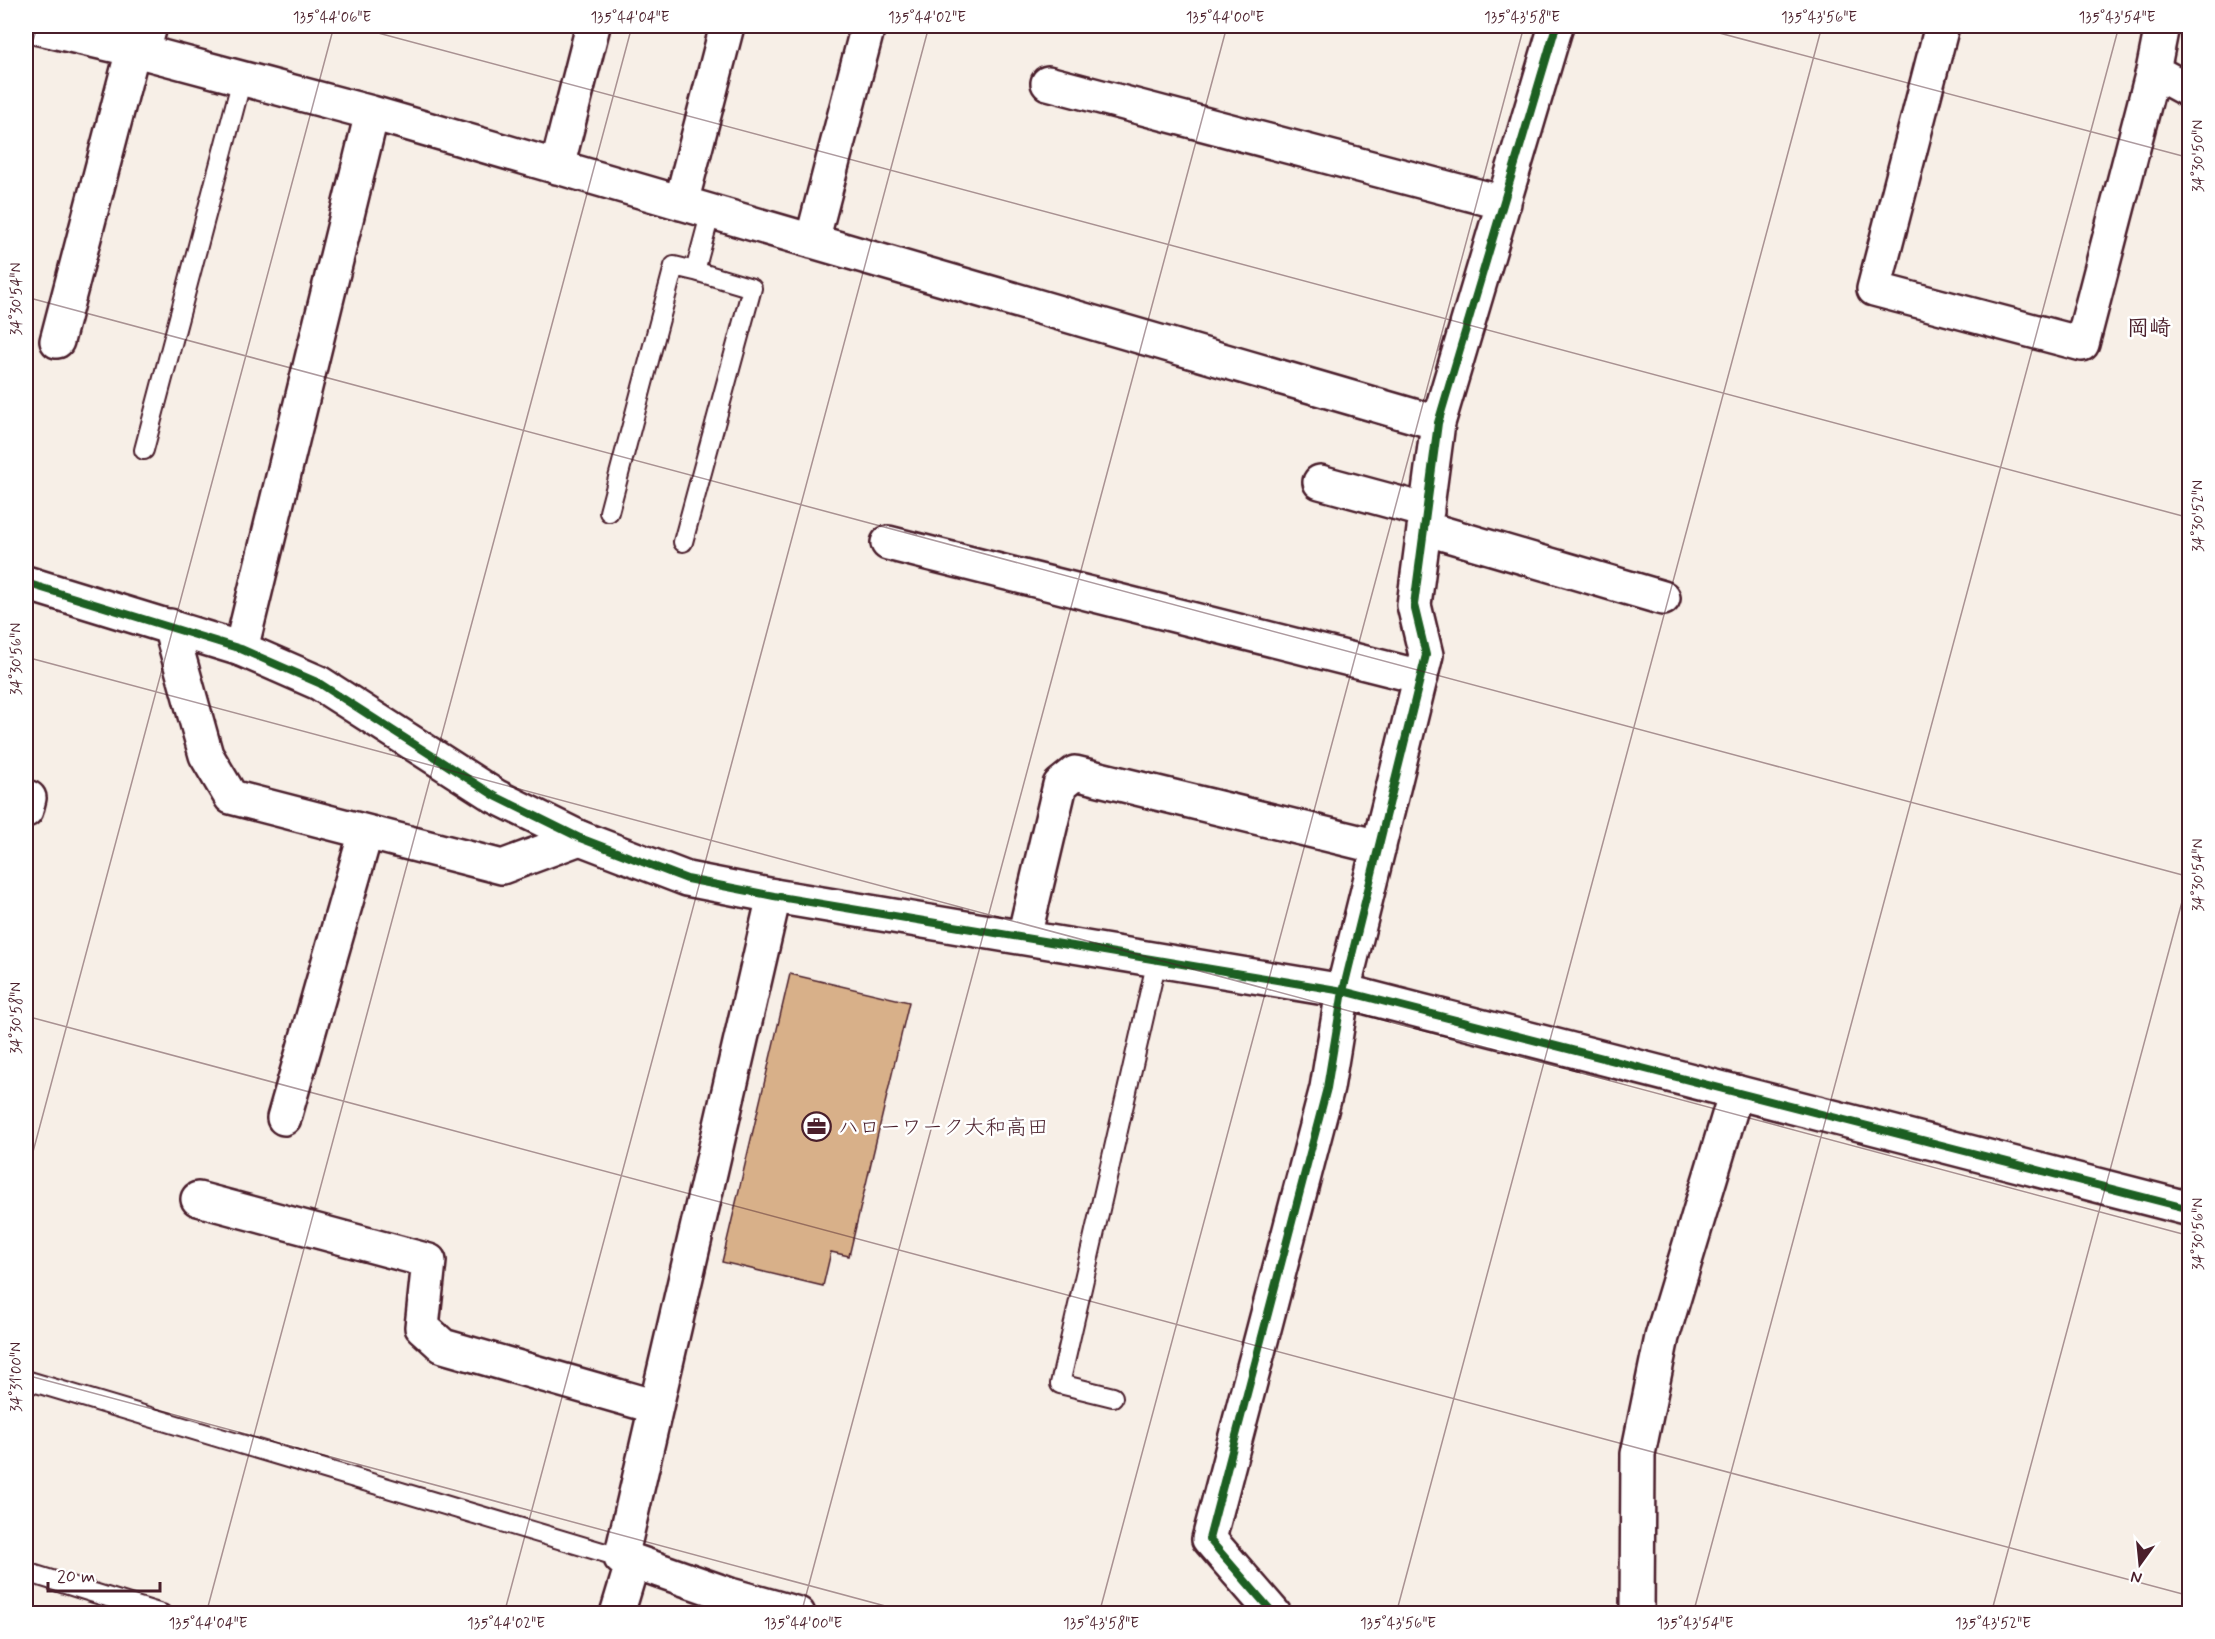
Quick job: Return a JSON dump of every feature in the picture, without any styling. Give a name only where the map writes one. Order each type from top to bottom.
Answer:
[{"type":"street","points":[[31,26],[142,42],[242,79],[372,113],[1438,423]]},
{"type":"street","points":[[557,167],[593,26]]},
{"type":"street","points":[[696,207],[727,26]]},
{"type":"street","points":[[812,241],[868,26]]},
{"type":"street","points":[[1274,1614],[1209,1539],[1327,1088],[1343,991],[1426,655],[1414,605],[1438,423],[1556,26]]},
{"type":"street","points":[[1942,26],[1874,289],[2082,344],[2153,70],[2162,26]]},
{"type":"street","points":[[57,341],[142,42]]},
{"type":"street","points":[[2153,70],[2190,91]]},
{"type":"street","points":[[1048,83],[1504,203]]},
{"type":"street","points":[[241,649],[372,113]]},
{"type":"street","points":[[1320,482],[1425,520],[1663,598]]},
{"type":"street","points":[[888,543],[1421,677]]},
{"type":"street","points":[[26,583],[241,649],[319,683],[495,796],[580,838],[687,879],[774,896],[1343,991],[2190,1209]]},
{"type":"street","points":[[170,626],[206,755],[231,797],[502,867],[580,838]]},
{"type":"street","points":[[1024,937],[1060,785],[1075,773],[1379,847]]},
{"type":"street","points":[[26,797],[29,798],[26,810]]},
{"type":"street","points":[[284,1118],[366,832]]},
{"type":"street","points":[[617,1614],[656,1407],[774,896]]},
{"type":"street","points":[[1636,1614],[1638,1454],[1662,1337],[1736,1092]]},
{"type":"street","points":[[198,1199],[429,1261],[422,1326],[443,1346],[656,1407]]},
{"type":"street","points":[[627,1559],[730,1595],[798,1614]]},
{"type":"lane","points":[[144,450],[242,79]]},
{"type":"lane","points":[[695,271],[696,207]]},
{"type":"lane","points":[[609,512],[674,266],[752,288],[683,542]]},
{"type":"lane","points":[[1113,1397],[1060,1384],[1157,960]]},
{"type":"lane","points":[[26,1380],[627,1559]]},
{"type":"lane","points":[[26,1572],[162,1614]]},
{"type":"building","name":"ハローワーク大和高田","points":[[790,974],[909,1002],[849,1256],[831,1252],[823,1286],[722,1262]]},
{"type":"cycle path","points":[[1274,1614],[1209,1539],[1327,1088],[1343,991],[1426,655],[1414,605],[1438,423],[1556,26]]},
{"type":"cycle path","points":[[26,583],[241,649],[319,683],[495,796],[580,838],[687,879],[774,896],[1343,991],[2190,1209]]},
{"type":"place","name":"ハローワーク大和高田","points":[[817,1127]]},
{"type":"district","name":"岡崎","points":[[2149,327]]}]
